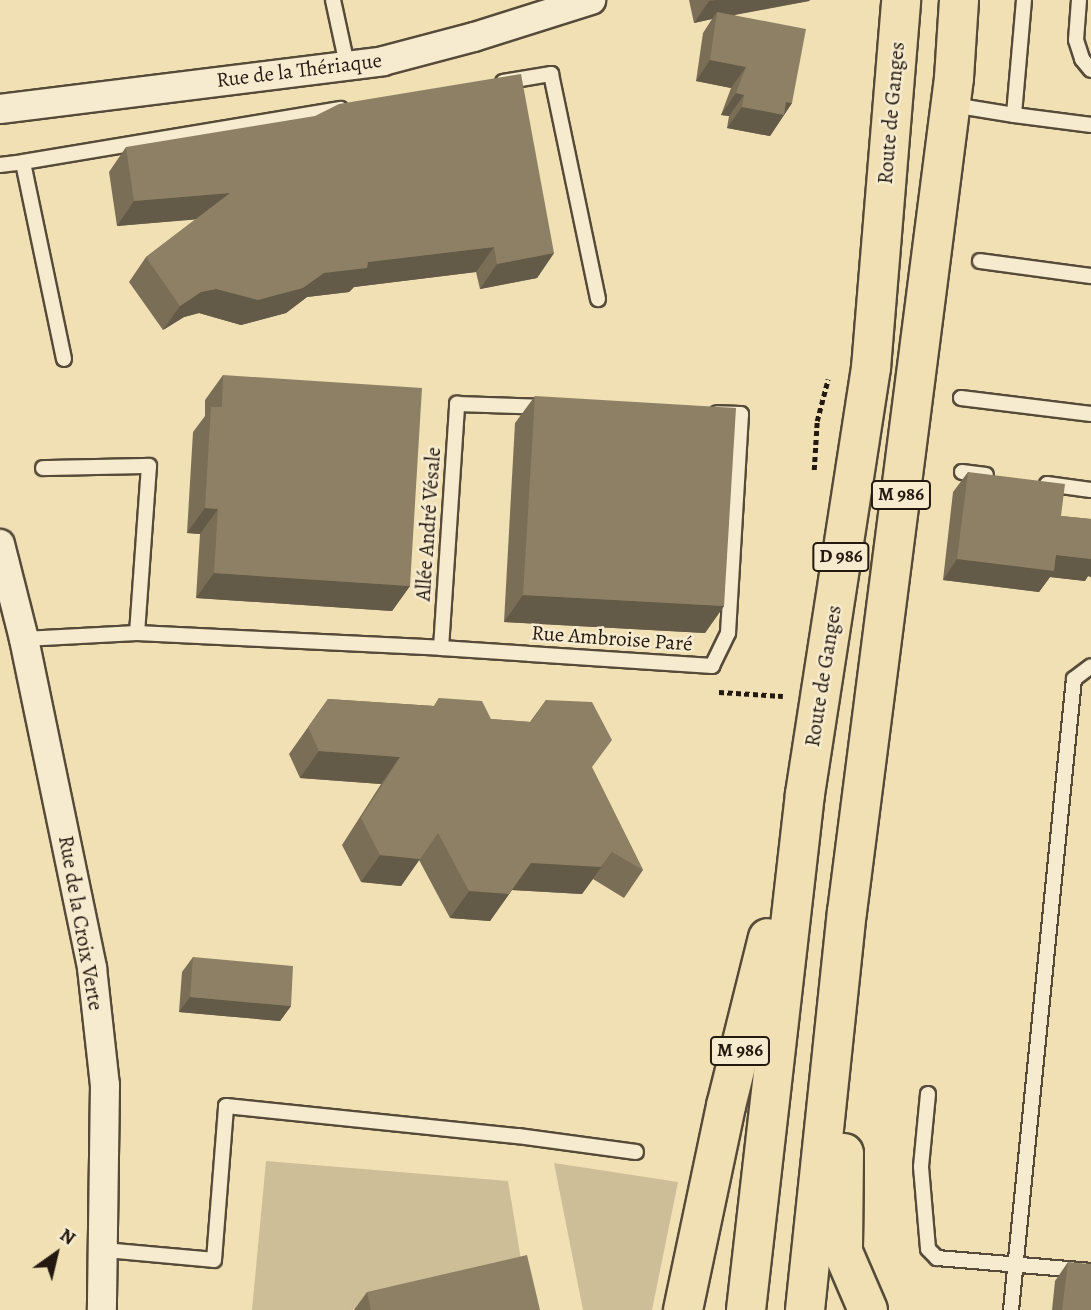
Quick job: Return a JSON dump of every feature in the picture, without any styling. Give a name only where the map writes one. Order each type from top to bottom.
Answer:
[{"type":"main road","name":"Route de Ganges","points":[[746,1310],[805,794],[871,368],[901,0]]},
{"type":"main road","points":[[952,92],[959,0]]},
{"type":"main road","name":"M 986","points":[[805,1310],[847,912],[952,92]]},
{"type":"main road","name":"M 986","points":[[683,1310],[726,1106],[805,794]]},
{"type":"main road","name":"M 986","points":[[847,912],[843,1252],[868,1310]]},
{"type":"street","name":"Rue de la Thériaque","points":[[0,109],[383,61],[474,37],[591,0]]},
{"type":"street","name":"Rue de la Croix Verte","points":[[0,544],[24,639],[92,968],[104,1085],[105,1250],[102,1310]]},
{"type":"lane","points":[[333,0],[347,65]]},
{"type":"lane","points":[[1014,115],[1024,0]]},
{"type":"lane","points":[[1079,0],[1076,40],[1082,59],[1091,70]]},
{"type":"lane","points":[[483,85],[551,74],[597,299]]},
{"type":"lane","points":[[952,92],[1014,115],[1091,125]]},
{"type":"lane","points":[[0,165],[361,105]]},
{"type":"lane","points":[[23,162],[64,359]]},
{"type":"lane","points":[[980,261],[1091,276]]},
{"type":"lane","points":[[961,398],[1091,414]]},
{"type":"lane","name":"Allée André Vésale","points":[[441,648],[457,404],[566,408]]},
{"type":"lane","name":"Rue Ambroise Paré","points":[[24,639],[137,633],[441,648],[712,666],[728,633],[741,414],[701,412]]},
{"type":"lane","points":[[43,468],[149,466],[137,633]]},
{"type":"lane","points":[[962,472],[1000,477]]},
{"type":"lane","points":[[1026,481],[1091,490]]},
{"type":"lane","points":[[1011,1310],[1074,679],[1091,666]]},
{"type":"lane","points":[[928,1094],[921,1167],[928,1249],[937,1258],[1091,1271]]},
{"type":"lane","points":[[105,1250],[214,1260],[226,1106],[518,1136],[636,1152]]},
{"type":"shaded area","points":[[266,1161],[508,1181],[524,1278],[351,1310],[252,1310]]},
{"type":"shaded area","points":[[554,1163],[678,1182],[652,1310],[583,1310]]},
{"type":"building","points":[[717,12],[806,29],[792,103],[786,102],[784,115],[742,107],[744,95],[736,93],[746,67],[710,60]]},
{"type":"building","points":[[521,74],[554,253],[497,264],[494,247],[368,262],[367,268],[324,273],[303,288],[258,300],[216,289],[201,292],[180,306],[146,257],[230,193],[134,201],[126,147],[315,116],[339,104]]},
{"type":"building","points":[[223,375],[422,388],[410,586],[214,573],[218,509],[205,508],[211,407],[222,407]]},
{"type":"building","points":[[535,396],[736,408],[724,606],[523,595]]},
{"type":"building","points":[[968,472],[1065,484],[1061,516],[1091,519],[1091,559],[1056,555],[1054,571],[957,559]]},
{"type":"building","points":[[439,698],[482,701],[491,719],[531,722],[546,700],[592,702],[612,740],[592,767],[643,870],[612,852],[601,867],[531,863],[509,894],[469,891],[438,833],[420,859],[380,855],[361,818],[400,757],[319,751],[308,727],[328,699],[434,706]]},
{"type":"building","points":[[193,957],[293,966],[291,1006],[190,997]]},
{"type":"building","points":[[527,1255],[540,1310],[371,1310],[367,1292]]},
{"type":"building","points":[[1068,1262],[1091,1264],[1091,1310],[1062,1310]]}]
